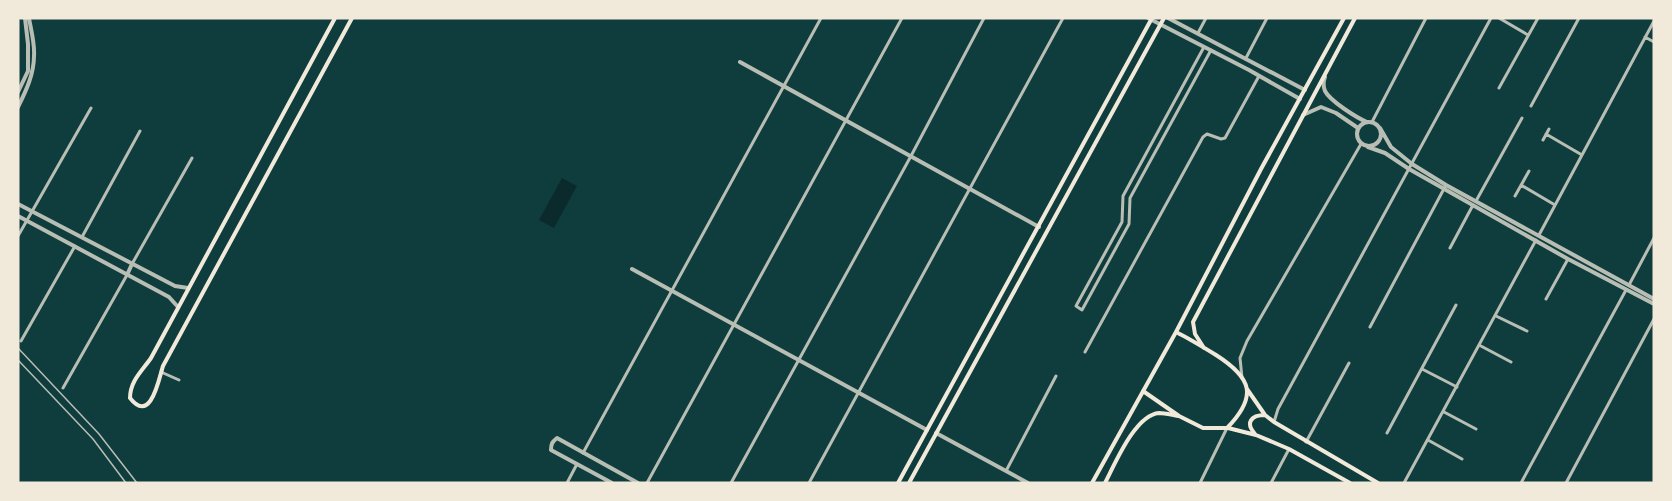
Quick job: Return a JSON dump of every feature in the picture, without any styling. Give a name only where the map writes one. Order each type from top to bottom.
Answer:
[{"type":"main road","points":[[335,18],[151,358],[137,376],[130,392],[130,398],[137,405],[147,404],[154,395],[161,372],[352,18]]},
{"type":"main road","points":[[898,483],[1039,227],[1150,18]]},
{"type":"main road","points":[[909,483],[1160,24],[1166,18]]},
{"type":"main road","points":[[1092,483],[1176,332],[1261,169],[1344,18]]},
{"type":"main road","points":[[1204,348],[1195,333],[1193,322],[1355,18]]},
{"type":"main road","points":[[1176,332],[1237,370],[1265,415],[1274,423],[1378,483]]},
{"type":"main road","points":[[1227,428],[1241,413],[1246,401],[1247,389]]},
{"type":"main road","points":[[1143,391],[1179,416],[1203,428],[1227,428],[1256,435],[1289,449],[1341,481],[1350,483]]},
{"type":"main road","points":[[1105,483],[1140,424],[1150,416],[1159,413],[1179,416]]},
{"type":"main road","points":[[1256,435],[1251,429],[1252,418],[1265,415]]},
{"type":"street","points":[[18,92],[28,71],[25,18]]},
{"type":"street","points":[[18,107],[33,65],[34,46],[29,18]]},
{"type":"street","points":[[583,453],[820,18]]},
{"type":"street","points":[[646,483],[902,18]]},
{"type":"street","points":[[730,483],[984,18]]},
{"type":"street","points":[[809,483],[1063,18]]},
{"type":"street","points":[[1150,18],[1300,99]]},
{"type":"street","points":[[1166,18],[1305,90]]},
{"type":"street","points":[[1198,33],[1206,18]]},
{"type":"street","points":[[1246,58],[1267,18]]},
{"type":"street","points":[[1370,122],[1426,18]]},
{"type":"street","points":[[1274,423],[1278,409],[1491,18]]},
{"type":"street","points":[[1499,18],[1528,35]]},
{"type":"street","points":[[1499,88],[1538,18]]},
{"type":"street","points":[[1531,106],[1579,18]]},
{"type":"street","points":[[1404,483],[1654,21]]},
{"type":"street","points":[[1645,37],[1654,42]]},
{"type":"street","points":[[1204,46],[1123,196],[1122,222],[1076,306],[1078,309],[1082,310],[1129,224],[1130,198],[1211,50]]},
{"type":"street","points":[[738,61],[1039,227]]},
{"type":"street","points":[[1327,68],[1323,83],[1325,92],[1351,112],[1380,128],[1392,147],[1445,187]]},
{"type":"street","points":[[1085,352],[1203,137],[1207,134],[1221,139],[1225,138],[1259,76]]},
{"type":"street","points":[[1302,115],[1321,107],[1336,113],[1358,128]]},
{"type":"street","points":[[18,236],[91,108]]},
{"type":"street","points":[[1450,248],[1522,118]]},
{"type":"street","points":[[1370,122],[1358,128],[1357,137],[1361,144],[1385,153],[1409,170],[1474,203],[1568,259],[1654,299]]},
{"type":"street","points":[[1368,147],[1375,146],[1378,142],[1381,136],[1380,128]]},
{"type":"street","points":[[1543,140],[1549,129]]},
{"type":"street","points":[[82,237],[140,131]]},
{"type":"street","points":[[1546,134],[1582,155]]},
{"type":"street","points":[[1242,378],[1240,358],[1247,341],[1361,144]]},
{"type":"street","points":[[63,388],[192,158]]},
{"type":"street","points":[[1515,196],[1529,171]]},
{"type":"street","points":[[1521,185],[1555,204]]},
{"type":"street","points":[[1370,327],[1445,187]]},
{"type":"street","points":[[1474,203],[1539,235],[1654,304]]},
{"type":"street","points":[[18,204],[176,286],[188,288]]},
{"type":"street","points":[[18,216],[169,297],[178,307]]},
{"type":"street","points":[[1521,483],[1654,238]]},
{"type":"street","points":[[21,340],[75,246]]},
{"type":"street","points":[[1546,299],[1568,259]]},
{"type":"street","points":[[632,268],[927,430]]},
{"type":"street","points":[[1388,433],[1456,305]]},
{"type":"street","points":[[1496,315],[1527,331]]},
{"type":"street","points":[[1566,483],[1654,320]]},
{"type":"street","points":[[1479,345],[1511,362]]},
{"type":"street","points":[[1306,442],[1349,363]]},
{"type":"street","points":[[1422,369],[1457,387]]},
{"type":"street","points":[[161,372],[179,380]]},
{"type":"street","points":[[1006,471],[1056,376]]},
{"type":"street","points":[[1443,411],[1476,429]]},
{"type":"street","points":[[1200,483],[1227,428]]},
{"type":"street","points":[[936,434],[1028,483]]},
{"type":"street","points":[[612,483],[551,450],[551,445],[557,438],[638,483]]},
{"type":"street","points":[[1428,440],[1462,459]]},
{"type":"street","points":[[1271,483],[1289,449]]},
{"type":"street","points":[[567,483],[577,464]]},
{"type":"lane","points":[[18,348],[99,434],[137,483]]},
{"type":"lane","points":[[18,360],[93,439],[126,483]]},
{"type":"water","points":[[562,178],[577,186],[554,228],[539,220]]}]
